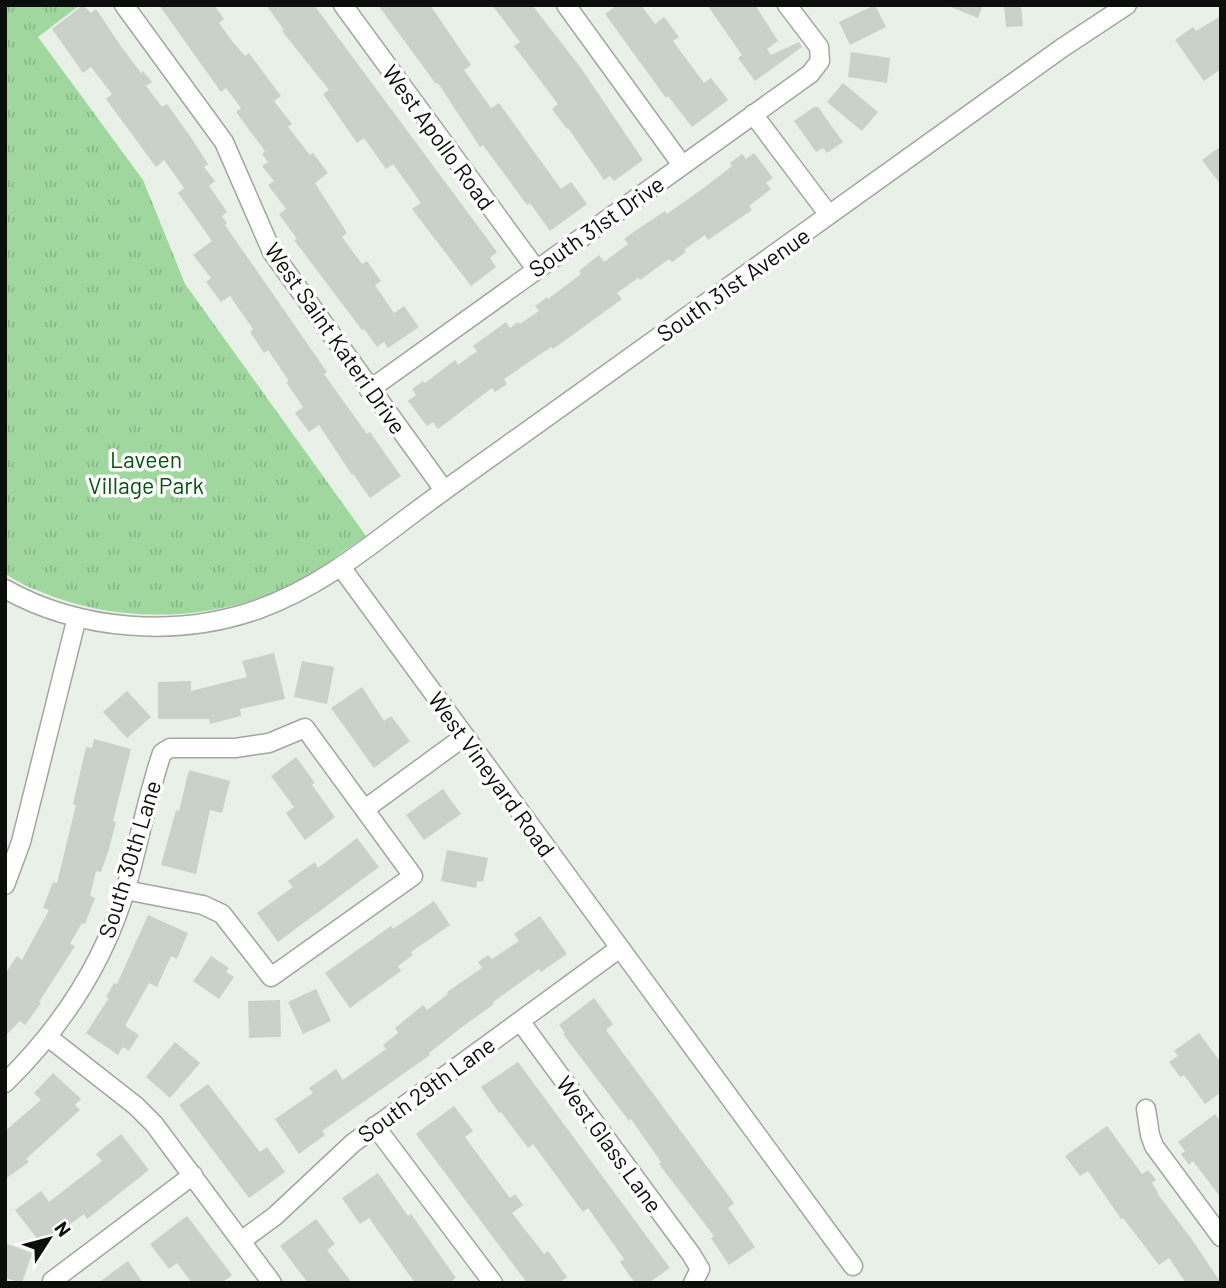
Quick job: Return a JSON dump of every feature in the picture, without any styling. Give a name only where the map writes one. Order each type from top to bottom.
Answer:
[{"type":"street","name":"West Saint Kateri Drive","points":[[124,5],[224,142],[272,252],[444,491]]},
{"type":"street","name":"West Apollo Road","points":[[343,5],[536,269]]},
{"type":"street","points":[[566,5],[682,165]]},
{"type":"street","name":"South 31st Drive","points":[[369,390],[810,74],[820,61],[818,47],[788,5]]},
{"type":"street","name":"South 31st Avenue","points":[[341,567],[1062,48],[1127,5]]},
{"type":"street","points":[[753,114],[829,215]]},
{"type":"street","points":[[5,589],[20,598],[77,617],[120,626],[145,626],[216,620],[261,608],[312,585],[341,567]]},
{"type":"street","name":"West Vineyard Road","points":[[341,567],[852,1266]]},
{"type":"street","points":[[5,885],[21,842],[77,617]]},
{"type":"street","name":"South 30th Lane","points":[[5,1083],[48,1037],[71,1006],[102,949],[125,890],[162,753],[170,748],[235,748],[269,743],[305,728],[365,809]]},
{"type":"street","points":[[125,890],[203,905],[222,914],[271,977],[413,876],[365,809],[465,736]]},
{"type":"street","name":"South 29th Lane","points":[[241,1241],[275,1216],[334,1158],[375,1126],[620,947]]},
{"type":"street","name":"West Glass Lane","points":[[520,1021],[691,1254],[696,1276]]},
{"type":"street","points":[[48,1037],[136,1106],[154,1124],[272,1283]]},
{"type":"street","points":[[1146,1109],[1154,1146],[1221,1237]]},
{"type":"street","points":[[375,1126],[493,1283]]},
{"type":"street","points":[[52,1282],[193,1175]]},
{"type":"green space","name":"Laveen Village Park","points":[[5,5],[80,5],[38,37],[143,180],[185,284],[366,536],[294,583],[264,596],[200,612],[134,614],[69,602],[30,588],[5,574]]},
{"type":"building","points":[[83,5],[91,13],[96,9],[141,73],[143,71],[152,82],[146,86],[162,107],[167,104],[192,139],[208,164],[204,167],[215,181],[209,186],[227,212],[222,216],[227,223],[225,225],[327,372],[324,374],[401,476],[370,498],[319,425],[309,432],[295,413],[303,407],[286,382],[289,381],[268,350],[264,353],[250,332],[253,329],[230,296],[221,302],[206,282],[211,278],[193,255],[212,241],[178,193],[184,188],[164,160],[156,167],[106,99],[112,94],[91,67],[83,73],[52,29]]},
{"type":"building","points":[[159,5],[214,5],[224,19],[219,23],[232,41],[245,56],[249,53],[281,96],[274,101],[292,124],[288,127],[328,173],[315,183],[347,233],[342,237],[362,264],[367,261],[381,281],[375,285],[394,313],[404,306],[419,327],[388,348],[384,342],[377,347],[364,329],[362,330],[294,240],[297,239],[279,214],[286,209],[268,185],[274,181],[262,166],[268,162],[262,154],[265,151],[236,112],[241,108],[226,88],[221,92]]},
{"type":"building","points":[[266,5],[314,5],[497,252],[490,258],[496,267],[471,286],[412,209],[421,203],[393,164],[386,169],[364,138],[357,143],[323,94],[329,90],[282,31],[284,30]]},
{"type":"building","points":[[378,5],[430,5],[471,65],[464,70],[491,108],[499,103],[561,189],[571,182],[587,204],[550,231],[530,203],[527,205],[483,145],[480,147],[438,83],[436,84]]},
{"type":"building","points":[[492,5],[532,5],[581,68],[643,160],[614,181],[610,176],[604,180],[552,109],[558,104],[514,46],[520,42]]},
{"type":"building","points":[[617,5],[641,5],[655,24],[664,17],[679,37],[673,41],[704,83],[711,78],[728,100],[692,127],[668,96],[666,98],[605,14]]},
{"type":"building","points":[[707,5],[755,5],[778,41],[767,49],[771,55],[799,42],[802,47],[755,81],[738,58],[742,55]]},
{"type":"building","points":[[875,5],[886,27],[850,45],[839,22]]},
{"type":"building","points":[[946,5],[983,5],[978,18]]},
{"type":"building","points":[[1004,5],[1021,5],[1023,26],[1006,27]]},
{"type":"building","points":[[1221,16],[1221,69],[1204,81],[1175,40],[1193,27],[1196,31]]},
{"type":"building","points":[[851,52],[890,58],[887,83],[848,77]]},
{"type":"building","points":[[843,83],[878,112],[862,131],[827,102]]},
{"type":"building","points":[[818,107],[843,142],[827,153],[823,148],[816,152],[794,121]]},
{"type":"building","points":[[1221,146],[1221,185],[1202,160]]},
{"type":"building","points":[[754,153],[773,178],[766,183],[771,189],[749,206],[752,210],[708,240],[705,235],[672,262],[669,259],[640,280],[638,278],[617,293],[622,299],[553,349],[551,347],[504,379],[507,384],[495,392],[492,388],[438,429],[433,422],[427,426],[408,401],[416,395],[412,389],[423,381],[425,383],[455,360],[458,365],[477,351],[473,346],[506,322],[510,328],[539,311],[535,306],[581,274],[579,271],[599,255],[604,262],[628,244],[624,239],[635,231],[665,211],[667,214],[705,187],[732,166],[730,163],[742,154],[746,159]]},
{"type":"building","points":[[274,653],[285,699],[240,709],[241,716],[210,724],[209,719],[158,719],[158,682],[191,681],[191,691],[247,677],[242,661]]},
{"type":"building","points":[[302,661],[334,667],[327,704],[294,697]]},
{"type":"building","points":[[362,687],[384,721],[391,716],[410,741],[374,768],[331,708]]},
{"type":"building","points":[[127,691],[151,717],[127,738],[103,712]]},
{"type":"building","points":[[94,739],[131,749],[113,821],[116,822],[109,849],[101,872],[96,871],[90,896],[95,898],[85,924],[82,923],[70,944],[75,946],[39,1002],[41,1003],[25,1025],[20,1021],[5,1036],[5,974],[17,956],[22,960],[49,910],[43,908],[53,882],[57,883],[76,805],[73,804],[86,747],[92,748]]},
{"type":"building","points":[[296,757],[335,817],[305,840],[286,813],[294,807],[271,776]]},
{"type":"building","points":[[189,770],[230,781],[222,813],[210,810],[196,874],[161,865]]},
{"type":"building","points":[[443,789],[461,814],[424,840],[406,815]]},
{"type":"building","points":[[357,838],[379,867],[278,942],[257,913],[293,887],[288,881],[315,862],[318,868]]},
{"type":"building","points":[[447,850],[488,858],[483,882],[477,881],[476,888],[441,881]]},
{"type":"building","points":[[434,901],[450,925],[411,952],[413,955],[398,966],[401,971],[350,1008],[325,973],[391,926],[393,929]]},
{"type":"building","points":[[148,915],[188,933],[177,959],[171,956],[157,987],[149,983],[125,1026],[139,1035],[129,1051],[123,1047],[118,1055],[86,1033],[109,998],[106,997],[114,983],[117,984]]},
{"type":"building","points":[[540,916],[567,954],[541,972],[539,969],[493,1002],[494,1004],[429,1053],[430,1055],[322,1131],[325,1135],[299,1154],[275,1119],[313,1093],[309,1088],[336,1069],[343,1080],[386,1049],[383,1045],[398,1033],[395,1028],[423,1005],[427,1010],[448,994],[447,992],[482,968],[478,962],[488,955],[492,959],[519,941],[514,934]]},
{"type":"building","points":[[211,956],[229,968],[226,972],[234,977],[219,999],[193,981]]},
{"type":"building","points":[[316,989],[331,1021],[303,1034],[288,1002]]},
{"type":"building","points":[[594,998],[613,1024],[606,1030],[734,1203],[728,1208],[755,1247],[729,1265],[711,1238],[714,1236],[659,1164],[661,1162],[631,1119],[629,1121],[563,1034],[565,1033],[559,1025]]},
{"type":"building","points":[[280,1000],[281,1037],[249,1038],[248,1001]]},
{"type":"building","points":[[1199,1033],[1221,1063],[1221,1092],[1205,1104],[1184,1075],[1180,1077],[1169,1062],[1178,1056],[1174,1051]]},
{"type":"building","points":[[175,1042],[200,1063],[170,1098],[146,1077]]},
{"type":"building","points":[[518,1062],[670,1268],[648,1283],[635,1283],[620,1262],[624,1259],[588,1208],[583,1212],[533,1144],[528,1148],[481,1087]]},
{"type":"building","points":[[53,1073],[81,1099],[75,1105],[80,1110],[26,1159],[29,1162],[5,1179],[5,1131],[41,1100],[34,1093]]},
{"type":"building","points":[[208,1084],[260,1152],[267,1147],[285,1172],[249,1198],[179,1105]]},
{"type":"building","points":[[454,1106],[473,1131],[465,1137],[510,1198],[515,1194],[523,1205],[512,1213],[544,1254],[548,1251],[567,1277],[559,1283],[527,1283],[416,1134]]},
{"type":"building","points":[[1215,1114],[1221,1122],[1221,1198],[1193,1161],[1189,1165],[1181,1154],[1185,1151],[1178,1142]]},
{"type":"building","points":[[1107,1126],[1142,1174],[1148,1170],[1156,1180],[1152,1183],[1157,1193],[1221,1283],[1186,1283],[1169,1258],[1159,1265],[1123,1218],[1121,1219],[1088,1171],[1080,1176],[1065,1156]]},
{"type":"building","points":[[121,1134],[149,1170],[87,1219],[84,1214],[42,1245],[15,1210],[41,1191],[49,1202],[102,1161],[96,1154]]},
{"type":"building","points":[[378,1173],[456,1278],[449,1283],[415,1283],[369,1218],[360,1224],[342,1198]]},
{"type":"building","points":[[187,1216],[232,1275],[222,1283],[192,1283],[177,1263],[169,1269],[150,1244]]},
{"type":"building","points":[[316,1219],[335,1244],[327,1250],[352,1283],[308,1283],[280,1246]]},
{"type":"building","points":[[5,1243],[32,1253],[22,1283],[5,1278]]},
{"type":"building","points":[[128,1261],[143,1283],[98,1283]]}]
